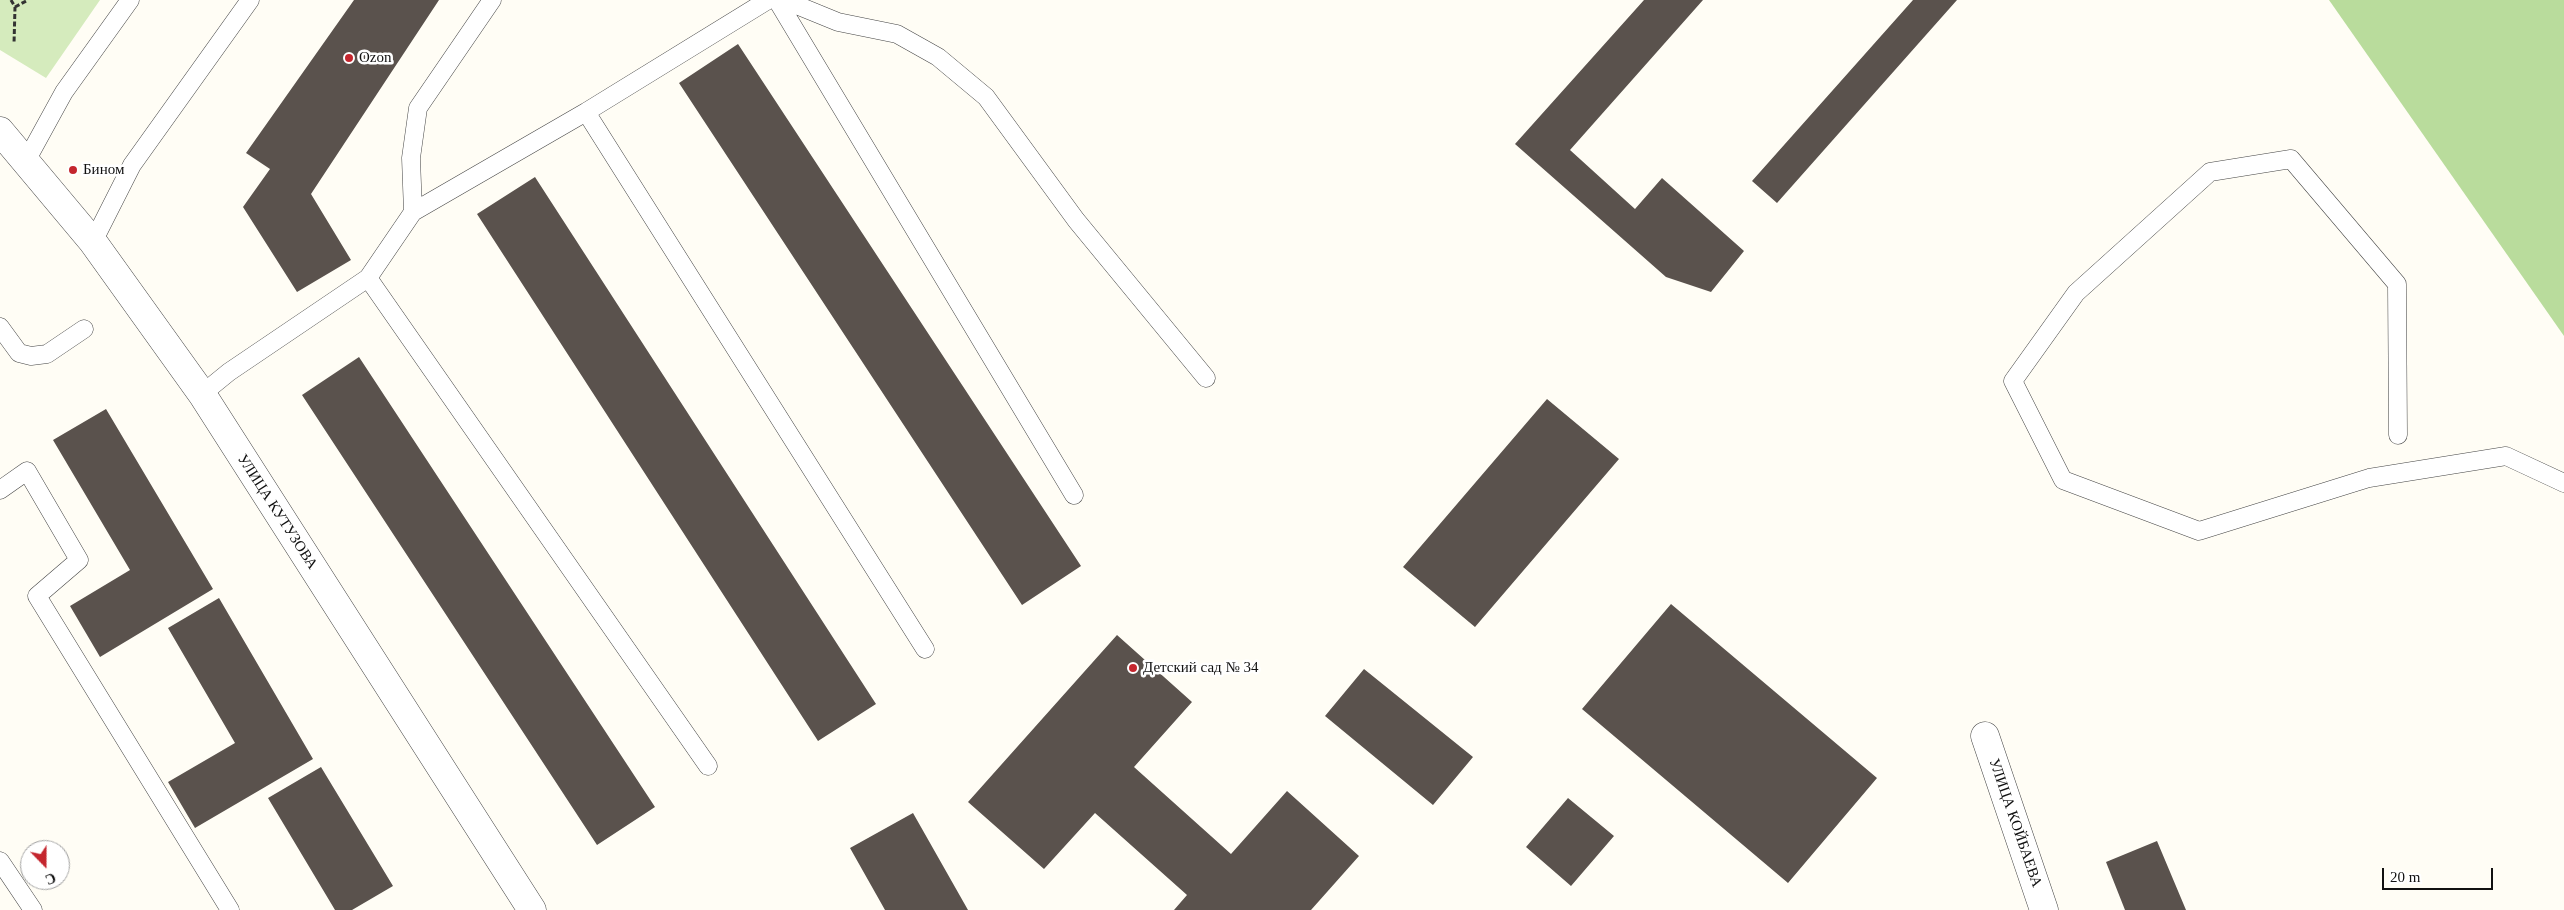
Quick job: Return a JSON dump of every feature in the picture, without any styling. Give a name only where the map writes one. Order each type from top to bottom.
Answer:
[{"type":"street","name":"УЛИЦА КУТУЗОВА","points":[[0,131],[92,242],[202,394],[532,910]]},
{"type":"street","name":"УЛИЦА КОЙБАЕВА","points":[[1985,736],[2044,910]]},
{"type":"lane","points":[[25,163],[64,92],[130,0]]},
{"type":"lane","points":[[92,242],[132,165],[250,0]]},
{"type":"lane","points":[[413,212],[411,158],[418,108],[492,0]]},
{"type":"lane","points":[[202,394],[229,372],[368,278],[413,212],[586,112],[768,0]]},
{"type":"lane","points":[[777,0],[1074,495]]},
{"type":"lane","points":[[784,0],[838,22],[897,34],[938,57],[986,97],[1076,220],[1206,378]]},
{"type":"lane","points":[[586,112],[925,649]]},
{"type":"lane","points":[[2398,435],[2397,284],[2291,159],[2210,172],[2076,293],[2013,381],[2063,480],[2199,531],[2369,478],[2506,456],[2564,483]]},
{"type":"lane","points":[[368,278],[708,766]]},
{"type":"lane","points":[[0,327],[19,353],[31,356],[47,354],[84,329]]},
{"type":"lane","points":[[0,490],[27,471],[79,560],[37,596],[224,908]]},
{"type":"lane","points":[[0,861],[33,910]]},
{"type":"path","points":[[11,0],[16,8],[14,44]]},
{"type":"path","points":[[16,8],[28,0]]},
{"type":"green space","points":[[0,0],[100,0],[46,78],[0,50]]},
{"type":"green space","points":[[2329,0],[2564,0],[2564,336]]},
{"type":"building","points":[[354,0],[439,0],[311,194],[351,260],[297,292],[243,207],[270,169],[246,153]]},
{"type":"building","points":[[1644,0],[1703,0],[1570,150],[1635,209],[1662,178],[1744,251],[1711,292],[1666,277],[1515,144]]},
{"type":"building","points":[[1913,0],[1957,0],[1777,203],[1752,181]]},
{"type":"building","points":[[738,44],[1081,566],[1022,605],[679,83]]},
{"type":"building","points":[[535,177],[876,704],[818,741],[477,214]]},
{"type":"building","points":[[359,357],[655,807],[597,845],[302,395]]},
{"type":"building","points":[[1547,399],[1619,459],[1475,627],[1403,567]]},
{"type":"building","points":[[106,409],[213,589],[100,657],[70,606],[130,570],[53,440]]},
{"type":"building","points":[[219,598],[313,759],[195,828],[168,782],[235,743],[168,628]]},
{"type":"building","points":[[1671,604],[1877,778],[1788,883],[1582,709]]},
{"type":"building","points":[[1117,635],[1192,702],[1134,767],[1231,854],[1287,791],[1359,856],[1311,910],[1174,910],[1187,895],[1095,813],[1044,869],[968,802]]},
{"type":"building","points":[[1364,669],[1473,757],[1433,805],[1325,716]]},
{"type":"building","points":[[321,767],[393,886],[352,910],[335,910],[268,798]]},
{"type":"building","points":[[1568,798],[1614,836],[1571,886],[1526,847]]},
{"type":"building","points":[[913,813],[968,910],[885,910],[850,848]]},
{"type":"building","points":[[2157,841],[2186,910],[2125,910],[2106,862]]},
{"type":"place","name":"Ozon","points":[[349,58]]},
{"type":"place","name":"Бином","points":[[73,170]]},
{"type":"place","name":"Детский сад № 34","points":[[1133,668]]}]
